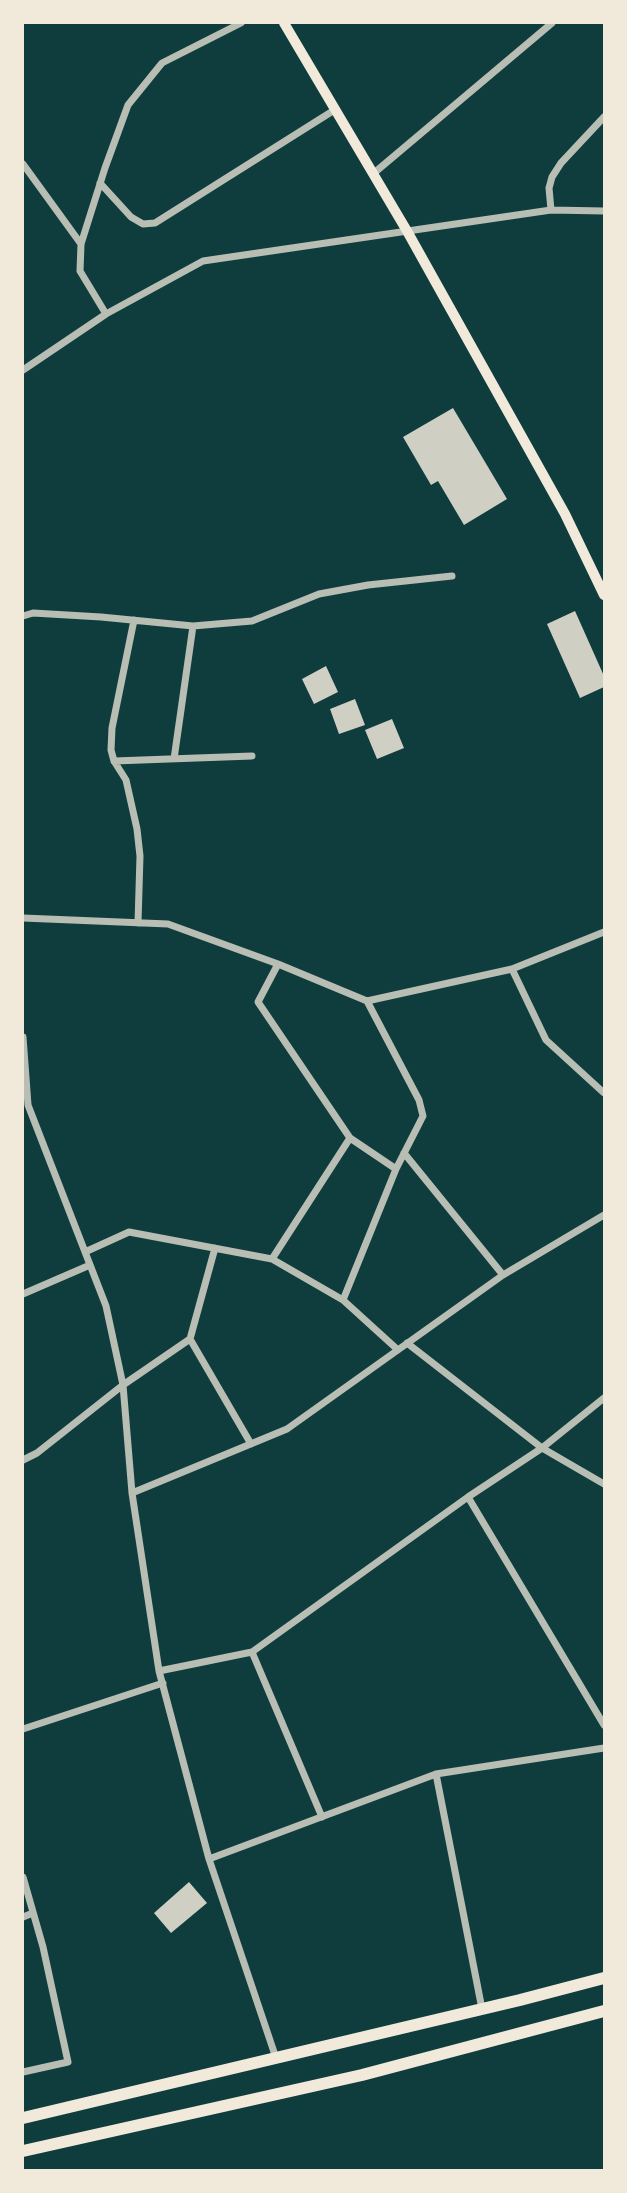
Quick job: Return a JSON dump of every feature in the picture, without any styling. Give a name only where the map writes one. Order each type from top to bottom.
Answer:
[{"type":"main road","points":[[284,23],[407,230],[565,514],[604,595]]},
{"type":"main road","points":[[23,2118],[604,1978]]},
{"type":"main road","points":[[23,2151],[362,2075],[604,2011]]},
{"type":"street","points":[[106,314],[80,271],[82,244],[128,105],[162,63],[240,23]]},
{"type":"street","points":[[374,173],[552,23]]},
{"type":"street","points":[[100,183],[131,217],[143,224],[155,223],[336,109]]},
{"type":"street","points":[[551,210],[549,188],[552,177],[561,163],[604,117]]},
{"type":"street","points":[[23,164],[82,244]]},
{"type":"street","points":[[23,370],[106,314],[203,261],[551,210],[604,211]]},
{"type":"street","points":[[23,616],[33,613],[193,626],[252,621],[319,594],[368,585],[452,576]]},
{"type":"street","points":[[134,620],[112,728],[111,750],[114,761],[126,779],[137,829],[141,856],[138,923]]},
{"type":"street","points":[[174,759],[193,626]]},
{"type":"street","points":[[114,761],[251,756]]},
{"type":"street","points":[[23,918],[168,924],[278,964],[366,1001],[512,969],[604,932]]},
{"type":"street","points":[[278,964],[258,1002],[350,1138],[396,1169]]},
{"type":"street","points":[[512,969],[546,1040],[604,1093]]},
{"type":"street","points":[[343,1300],[396,1169],[423,1116],[419,1100],[366,1001]]},
{"type":"street","points":[[23,1037],[25,1106],[106,1306],[123,1385],[132,1493],[159,1671],[209,1859],[276,2058]]},
{"type":"street","points":[[272,1259],[350,1138]]},
{"type":"street","points":[[404,1153],[503,1275]]},
{"type":"street","points":[[132,1493],[287,1429],[503,1275],[604,1215]]},
{"type":"street","points":[[85,1252],[129,1232],[272,1259],[343,1300],[398,1350]]},
{"type":"street","points":[[23,1460],[37,1453],[123,1385],[190,1339],[215,1248]]},
{"type":"street","points":[[23,1294],[90,1265]]},
{"type":"street","points":[[190,1339],[251,1444]]},
{"type":"street","points":[[407,1343],[542,1448],[604,1484]]},
{"type":"street","points":[[159,1671],[252,1652],[468,1497],[542,1448],[604,1398]]},
{"type":"street","points":[[468,1497],[604,1724]]},
{"type":"street","points":[[252,1652],[322,1817]]},
{"type":"street","points":[[23,1730],[163,1682]]},
{"type":"street","points":[[209,1859],[436,1774],[604,1748]]},
{"type":"street","points":[[436,1774],[482,2009]]},
{"type":"street","points":[[23,1877],[43,1947],[68,2062],[23,2072]]},
{"type":"street","points":[[23,1917],[33,1913]]},
{"type":"building","points":[[453,408],[507,499],[464,525],[438,481],[431,485],[403,437]]},
{"type":"building","points":[[575,611],[604,676],[604,687],[580,698],[547,624]]},
{"type":"building","points":[[326,666],[338,692],[314,704],[302,679]]},
{"type":"building","points":[[355,699],[365,725],[339,734],[330,709]]},
{"type":"building","points":[[392,719],[404,748],[377,759],[365,730]]},
{"type":"building","points":[[189,1882],[207,1903],[171,1933],[154,1913]]}]
